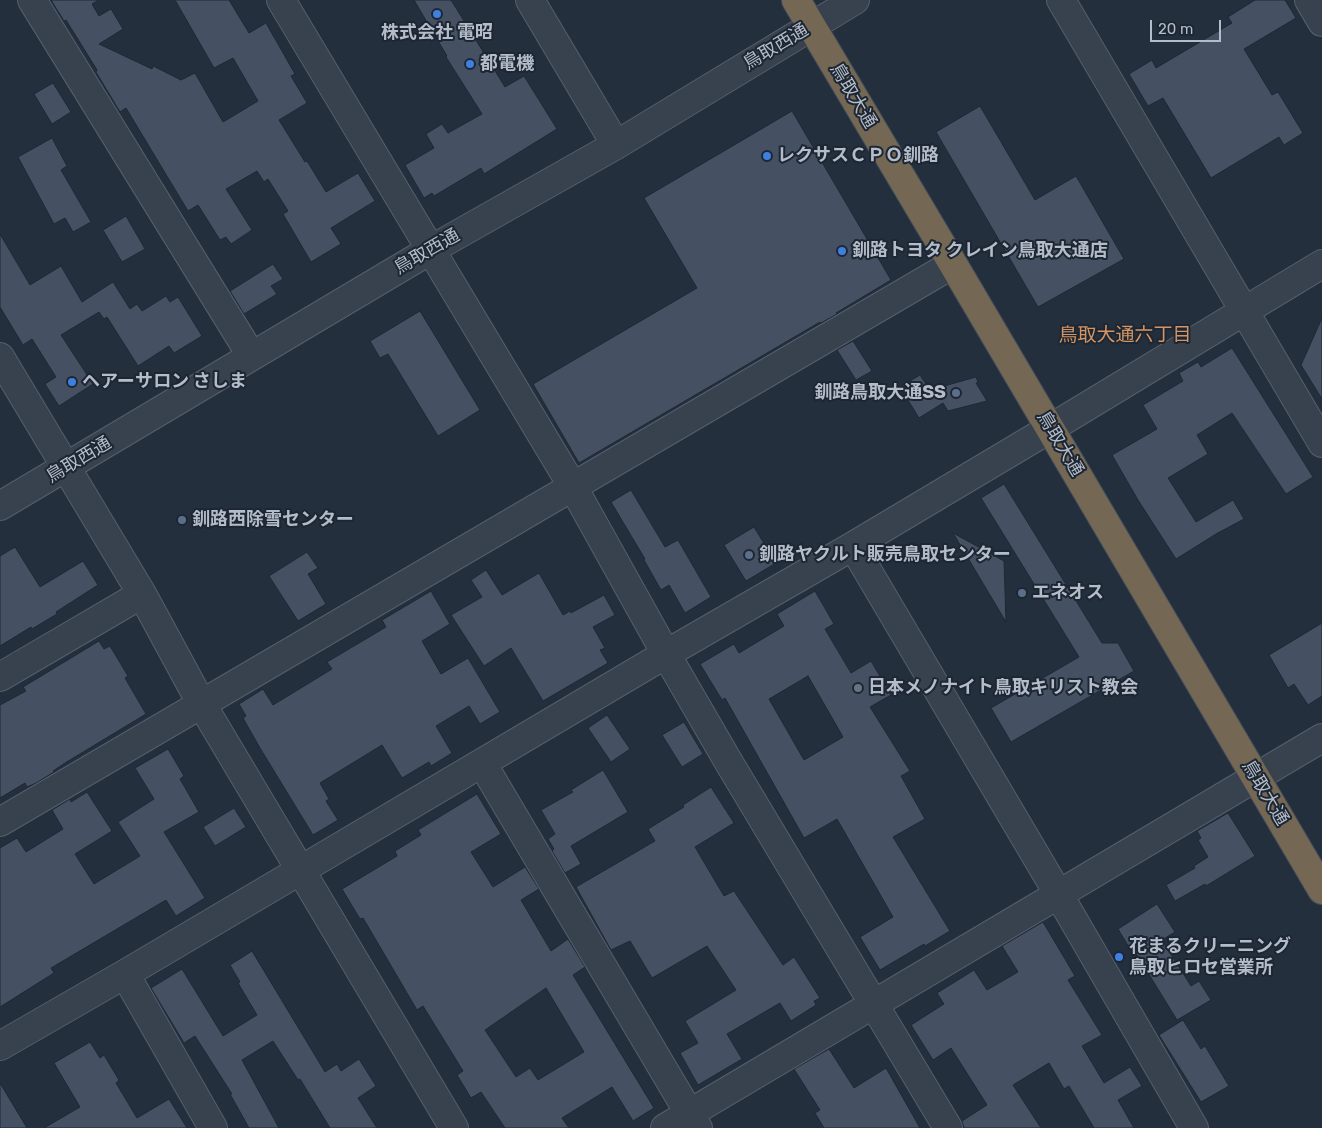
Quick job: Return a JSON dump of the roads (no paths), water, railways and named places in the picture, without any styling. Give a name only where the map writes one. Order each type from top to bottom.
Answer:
[{"type":"highway","name":"鳥取大通","points":[[796,0],[1051,428],[1322,890]]},
{"type":"street","points":[[32,0],[251,355]]},
{"type":"street","points":[[281,0],[573,487],[728,761],[948,1128]]},
{"type":"street","points":[[530,0],[616,144]]},
{"type":"street","name":"鳥取西通","points":[[0,506],[251,355],[616,144],[855,0]]},
{"type":"street","points":[[1061,0],[1322,442]]},
{"type":"street","points":[[1309,0],[1322,22]]},
{"type":"street","points":[[0,822],[954,264]]},
{"type":"street","points":[[0,1046],[853,546],[1322,264]]},
{"type":"street","points":[[0,358],[142,594],[201,703],[454,1128]]},
{"type":"street","points":[[853,546],[1194,1128]]},
{"type":"street","points":[[0,677],[142,594]]},
{"type":"street","points":[[665,1128],[694,1121],[874,1004],[1322,738]]},
{"type":"street","points":[[482,762],[694,1121]]},
{"type":"street","points":[[125,974],[213,1128]]},
{"type":"place","name":"株式会社 電昭","points":[[437,14]]},
{"type":"place","name":"都電機","points":[[470,64]]},
{"type":"place","name":"レクサスＣＰＯ釧路","points":[[767,156]]},
{"type":"place","name":"釧路トヨタ クレイン鳥取大通店","points":[[842,251]]},
{"type":"place","name":"ヘアーサロン さしま","points":[[72,382]]},
{"type":"place","name":"釧路鳥取大通SS","points":[[956,393]]},
{"type":"place","name":"釧路西除雪センター","points":[[182,520]]},
{"type":"place","name":"釧路ヤクルト販売鳥取センター","points":[[749,555]]},
{"type":"place","name":"エネオス","points":[[1022,593]]},
{"type":"place","name":"日本メノナイト鳥取キリスト教会","points":[[858,688]]},
{"type":"place","name":"花まるクリーニング 鳥取ヒロセ営業所","points":[[1119,957]]},
{"type":"district","name":"鳥取大通六丁目","points":[[1125,336]]}]
